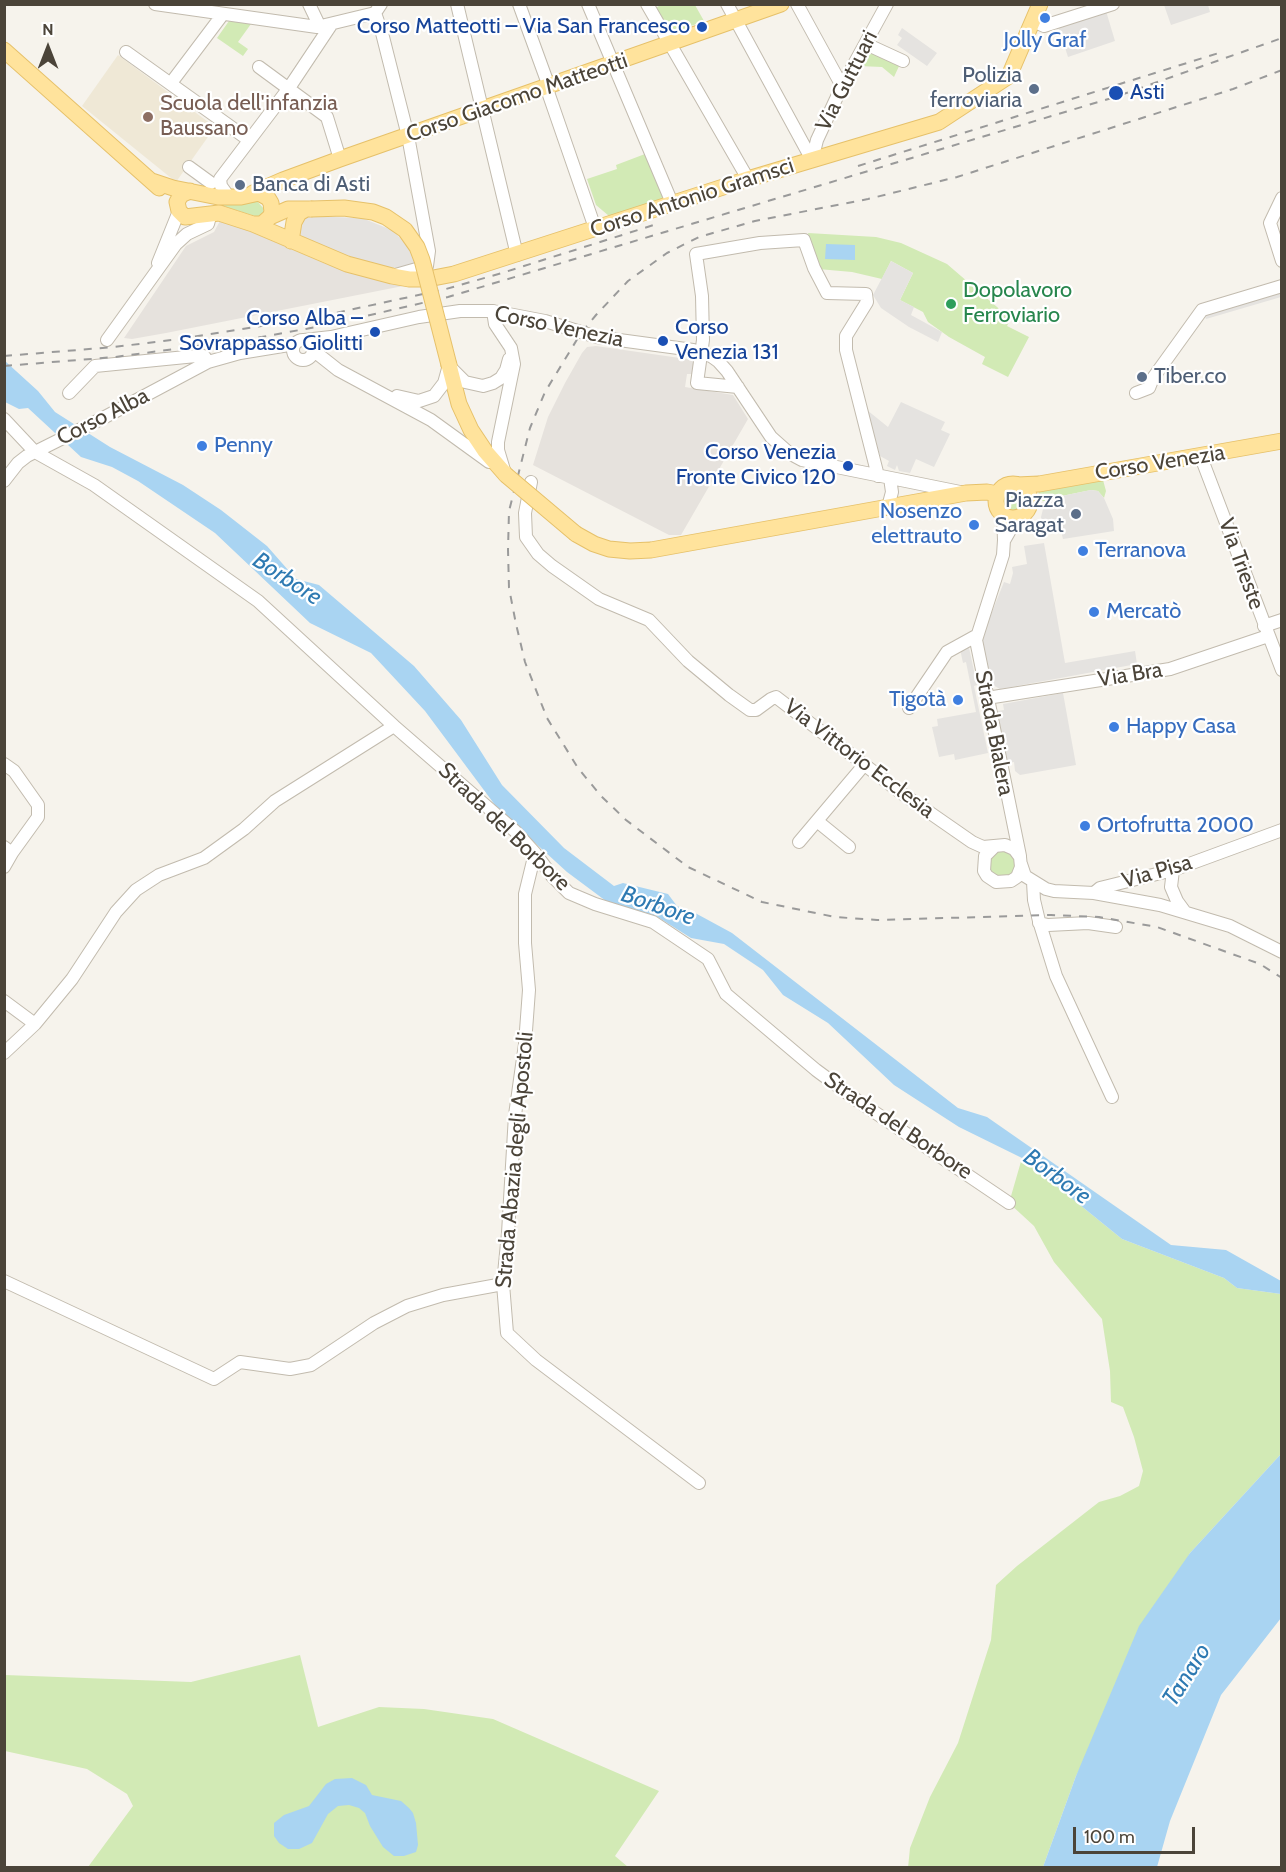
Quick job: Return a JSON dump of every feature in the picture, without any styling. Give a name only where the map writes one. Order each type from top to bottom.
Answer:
[{"type":"main road","name":"Corso Giacomo Matteotti","points":[[152,181],[190,191],[209,189],[241,197],[340,159],[781,4]]},
{"type":"main road","name":"Corso Antonio Gramsci","points":[[197,223],[211,213],[230,215],[347,264],[392,276],[428,279],[453,274],[748,179],[939,122],[1009,76],[1040,4]]},
{"type":"main road","points":[[4,50],[152,181],[185,217],[197,223]]},
{"type":"main road","points":[[178,209],[178,198],[190,191]]},
{"type":"main road","points":[[254,193],[264,195],[288,209]]},
{"type":"main road","points":[[269,200],[272,207],[270,217]]},
{"type":"main road","name":"Corso Venezia","points":[[288,209],[344,208],[374,212],[405,230],[417,247],[422,260],[459,404],[471,430],[485,452],[506,476],[576,534],[594,544],[609,549],[651,550],[966,493],[998,494]]},
{"type":"main road","points":[[252,224],[262,224],[270,217],[288,209]]},
{"type":"main road","points":[[291,241],[294,222],[299,213],[309,209]]},
{"type":"main road","name":"Corso Venezia","points":[[1017,485],[1040,484],[1281,441]]},
{"type":"main road","points":[[1029,496],[1017,485],[1006,486],[998,494],[997,505],[1010,516],[1028,509],[1029,496],[1040,484]]},
{"type":"street","points":[[155,4],[326,26],[378,9],[408,136],[429,251],[427,266],[392,276]]},
{"type":"street","points":[[309,4],[326,26]]},
{"type":"street","points":[[456,4],[517,255]]},
{"type":"street","points":[[519,4],[595,228]]},
{"type":"street","points":[[588,4],[672,203]]},
{"type":"street","points":[[647,4],[748,179]]},
{"type":"street","points":[[727,4],[812,160]]},
{"type":"street","points":[[797,4],[842,86]]},
{"type":"street","name":"Via Guttuari","points":[[812,160],[817,140],[842,86],[887,4]]},
{"type":"street","points":[[1033,21],[1044,26],[1113,4]]},
{"type":"street","points":[[171,83],[223,14]]},
{"type":"street","points":[[227,193],[220,179],[289,88],[326,26]]},
{"type":"street","points":[[866,44],[903,62]]},
{"type":"street","points":[[126,52],[249,140]]},
{"type":"street","points":[[259,67],[327,117],[340,159]]},
{"type":"street","points":[[189,168],[209,189]]},
{"type":"street","points":[[1281,198],[1270,223],[1281,261]]},
{"type":"street","points":[[155,273],[178,209]]},
{"type":"street","points":[[106,340],[181,238],[197,223]]},
{"type":"street","points":[[738,387],[697,383],[703,340],[702,296],[696,254],[760,243],[804,240],[813,268],[827,292],[866,294],[867,302],[846,336],[846,350],[884,477],[892,492],[888,507]]},
{"type":"street","points":[[1136,393],[1149,388],[1153,378],[1202,310],[1281,286]]},
{"type":"street","name":"Corso Venezia","points":[[305,350],[331,337],[419,317],[460,311],[494,311],[544,321],[597,337],[701,353],[718,361],[771,437],[789,453],[812,463],[966,493]]},
{"type":"street","points":[[494,311],[495,324],[510,348],[514,364],[498,450],[506,476]]},
{"type":"street","points":[[449,365],[465,382],[474,386],[483,386],[501,378],[506,370],[510,348]]},
{"type":"street","name":"Corso Alba","points":[[4,481],[21,460],[208,362],[266,349],[305,350]]},
{"type":"street","points":[[305,350],[445,429],[506,476]]},
{"type":"street","name":"Corso Alba","points":[[69,393],[95,366],[196,356],[204,356],[208,362]]},
{"type":"street","points":[[380,391],[411,400],[427,399],[440,391],[449,365]]},
{"type":"street","name":"Strada del Borbore","points":[[4,419],[41,449],[258,601],[394,726],[465,786],[535,853],[552,876],[569,893],[595,904],[654,921],[708,959],[726,994],[816,1070],[1009,1203]]},
{"type":"street","name":"Via Trieste","points":[[1201,457],[1281,670]]},
{"type":"street","name":"Via Vittorio Ecclesia","points":[[531,482],[525,513],[526,537],[538,554],[599,599],[649,620],[688,661],[750,710],[756,710],[776,698],[864,765],[972,842],[983,847],[997,846]]},
{"type":"street","points":[[976,636],[996,581],[1010,516]]},
{"type":"street","name":"Via Bra","points":[[987,698],[1170,669],[1266,631],[1281,620]]},
{"type":"street","name":"Strada Bialera","points":[[909,708],[947,652],[976,636],[1013,830],[1021,860]]},
{"type":"street","points":[[4,1053],[34,1024],[72,979],[116,912],[136,890],[159,875],[204,858],[244,829],[275,801],[394,726]]},
{"type":"street","points":[[4,764],[14,771],[38,805],[38,817],[8,850],[4,867]]},
{"type":"street","points":[[799,842],[864,765]]},
{"type":"street","points":[[817,821],[849,847]]},
{"type":"street","points":[[1013,830],[1009,839],[987,852],[983,866],[991,880],[1007,883],[1019,874],[1021,860]]},
{"type":"street","name":"Via Pisa","points":[[1007,883],[1022,880],[1054,891],[1094,894],[1100,888],[1173,870],[1281,830]]},
{"type":"street","name":"Via Vittorio Ecclesia","points":[[972,842],[980,855],[983,866]]},
{"type":"street","points":[[997,846],[1010,847],[1021,860],[1023,873],[1032,882],[1039,923],[1056,976],[1112,1097]]},
{"type":"street","name":"Strada Abazia degli Apostoli","points":[[535,853],[525,894],[525,943],[529,990],[516,1115],[503,1284],[507,1333],[536,1360],[699,1483]]},
{"type":"street","points":[[1173,870],[1171,887],[1177,902],[1185,912]]},
{"type":"street","points":[[1094,894],[1138,900],[1185,912],[1230,926],[1281,952]]},
{"type":"street","points":[[1039,923],[1048,925],[1088,923],[1116,927]]},
{"type":"street","points":[[4,1001],[34,1024]]},
{"type":"street","points":[[4,1281],[214,1379],[240,1362],[290,1369],[311,1365],[374,1323],[407,1306],[443,1295],[503,1284]]},
{"type":"shaded area","points":[[1164,5],[1208,5],[1210,12],[1171,25]]},
{"type":"shaded area","points":[[1106,11],[1115,41],[1068,57],[1058,26]]},
{"type":"shaded area","points":[[902,28],[937,53],[927,66],[897,45],[902,38],[898,35]]},
{"type":"shaded area","name":"Scuola dell'infanzia Baussano","points":[[118,55],[215,127],[176,182],[82,106]]},
{"type":"shaded area","points":[[305,216],[362,218],[394,231],[405,244],[419,240],[425,263],[393,271],[349,259],[298,236]]},
{"type":"shaded area","points":[[221,219],[326,264],[403,286],[166,333],[132,339],[124,338],[186,246],[214,232]]},
{"type":"shaded area","points":[[891,261],[913,273],[900,300],[914,307],[911,315],[942,332],[938,342],[909,327],[881,308],[873,295]]},
{"type":"shaded area","points":[[1281,289],[1281,297],[1206,319],[1203,311]]},
{"type":"shaded area","points":[[596,346],[694,360],[692,374],[687,374],[685,387],[733,395],[748,419],[681,535],[669,535],[533,465],[548,417],[565,383],[587,347]]},
{"type":"shaded area","points":[[901,402],[945,422],[941,430],[950,434],[934,467],[916,459],[910,473],[899,471],[897,465],[895,470],[887,466],[889,461],[880,456],[867,410],[888,427]]},
{"type":"shaded area","name":"Piazza Saragat","points":[[1091,490],[1098,491],[1104,498],[1113,519],[1114,531],[1063,539],[1061,531],[1055,524],[1042,522],[1044,505],[1052,498]]},
{"type":"shaded area","points":[[1044,543],[1065,663],[1135,651],[1137,664],[1000,689],[991,684],[982,637],[1004,582],[1010,584],[1012,567],[1027,564],[1024,546]]},
{"type":"shaded area","points":[[968,643],[988,753],[955,760],[954,754],[939,757],[932,727],[938,726],[937,719],[976,712],[966,662],[963,663],[960,649]]},
{"type":"shaded area","points":[[1063,693],[1076,765],[1020,775],[1015,771],[1014,762],[1008,763],[997,711],[1004,710],[1003,704]]},
{"type":"green space","points":[[661,5],[695,5],[704,21],[671,34],[655,8]]},
{"type":"green space","points":[[229,21],[251,24],[238,42],[248,49],[243,56],[217,38]]},
{"type":"green space","points":[[868,49],[900,64],[894,77],[882,67],[859,66]]},
{"type":"green space","points":[[645,154],[664,199],[609,216],[596,205],[587,179],[617,169],[616,165]]},
{"type":"green space","points":[[257,201],[264,209],[262,215],[258,217],[220,205]]},
{"type":"green space","name":"Dopolavoro Ferroviario","points":[[808,233],[876,237],[901,243],[947,264],[1011,319],[1007,326],[1029,337],[1008,377],[982,364],[985,357],[949,337],[928,322],[923,312],[900,300],[913,273],[891,261],[882,279],[852,272],[818,269]]},
{"type":"green space","points":[[1103,480],[1106,491],[1104,498],[1098,491],[1091,490],[1047,501],[1036,499],[1039,492],[1052,488]]},
{"type":"green space","points":[[1013,492],[1020,495],[1023,502],[1020,509],[1013,512],[1006,509],[1003,502],[1006,495]]},
{"type":"green space","points":[[1002,851],[1011,855],[1015,864],[1011,873],[1002,877],[993,873],[989,864],[993,855]]},
{"type":"green space","points":[[1022,1158],[1122,1239],[1224,1278],[1237,1288],[1281,1294],[1281,1454],[1190,1553],[1076,1776],[1043,1867],[908,1868],[910,1848],[930,1797],[958,1743],[991,1640],[996,1585],[1099,1502],[1120,1496],[1139,1486],[1143,1471],[1123,1407],[1111,1402],[1110,1371],[1102,1319],[1054,1262],[1034,1226],[1009,1203]]},
{"type":"green space","points":[[300,1655],[318,1727],[379,1707],[424,1709],[493,1719],[659,1791],[615,1856],[628,1867],[88,1867],[133,1806],[127,1794],[87,1769],[5,1751],[5,1675],[191,1682]]},
{"type":"water","points":[[826,244],[855,245],[855,260],[825,259]]},
{"type":"water","name":"Borbore","points":[[5,361],[38,391],[55,412],[110,447],[183,485],[221,510],[267,546],[296,579],[319,585],[414,666],[461,720],[502,785],[564,848],[614,886],[623,883],[668,894],[677,906],[732,933],[958,1108],[987,1117],[1171,1245],[1226,1250],[1281,1281],[1281,1294],[1237,1288],[1224,1278],[1122,1239],[1022,1158],[959,1127],[894,1085],[828,1023],[783,995],[763,970],[724,944],[691,938],[656,916],[606,901],[567,872],[498,809],[425,711],[371,653],[310,623],[215,533],[138,481],[112,467],[81,457],[28,408],[19,409],[5,402]]},
{"type":"water","name":"Tanaro","points":[[1281,1454],[1281,1618],[1221,1695],[1170,1821],[1157,1867],[1043,1867],[1076,1776],[1139,1626],[1190,1553]]},
{"type":"water","points":[[352,1778],[366,1785],[372,1795],[401,1801],[409,1808],[416,1823],[418,1845],[416,1852],[394,1856],[383,1847],[365,1813],[349,1805],[338,1806],[328,1814],[312,1843],[299,1849],[288,1849],[279,1843],[274,1836],[274,1823],[284,1815],[309,1806],[326,1784],[335,1779]]},
{"type":"railway","points":[[4,366],[115,357],[256,338],[327,325],[448,297],[1115,97],[1282,38]]},
{"type":"railway","points":[[858,166],[1222,52]]},
{"type":"railway","points":[[1282,70],[1233,89],[957,177],[868,199],[755,221],[699,237],[667,253],[628,281],[596,315],[581,333],[545,392],[530,428],[509,511],[508,550],[509,588],[516,624],[525,662],[547,718],[578,768],[601,796],[626,820],[688,867],[762,902],[835,917],[877,920],[1051,915],[1099,917],[1157,927],[1260,964],[1282,978]]},
{"type":"railway","points":[[4,356],[180,339],[317,317],[446,289],[660,223]]},
{"type":"place","name":"Jolly Graf","points":[[1045,18]]},
{"type":"place","name":"Corso Matteotti – Via San Francesco","points":[[702,27]]},
{"type":"place","name":"Polizia ferroviaria","points":[[1034,89]]},
{"type":"place","name":"Asti","points":[[1116,93]]},
{"type":"place","name":"Scuola dell'infanzia Baussano","points":[[148,117]]},
{"type":"place","name":"Banca di Asti","points":[[240,185]]},
{"type":"place","name":"Dopolavoro Ferroviario","points":[[951,304]]},
{"type":"place","name":"Corso Alba – Sovrappasso Giolitti","points":[[375,332]]},
{"type":"place","name":"Corso Venezia 131","points":[[663,341]]},
{"type":"place","name":"Tiber.co","points":[[1142,377]]},
{"type":"place","name":"Penny","points":[[202,446]]},
{"type":"place","name":"Corso Venezia Fronte Civico 120","points":[[848,466]]},
{"type":"place","name":"Piazza Saragat","points":[[1076,514]]},
{"type":"place","name":"Nosenzo elettrauto","points":[[974,525]]},
{"type":"place","name":"Terranova","points":[[1083,551]]},
{"type":"place","name":"Mercatò","points":[[1094,612]]},
{"type":"place","name":"Tigotà","points":[[958,700]]},
{"type":"place","name":"Happy Casa","points":[[1114,727]]},
{"type":"place","name":"Ortofrutta 2000","points":[[1085,826]]}]
